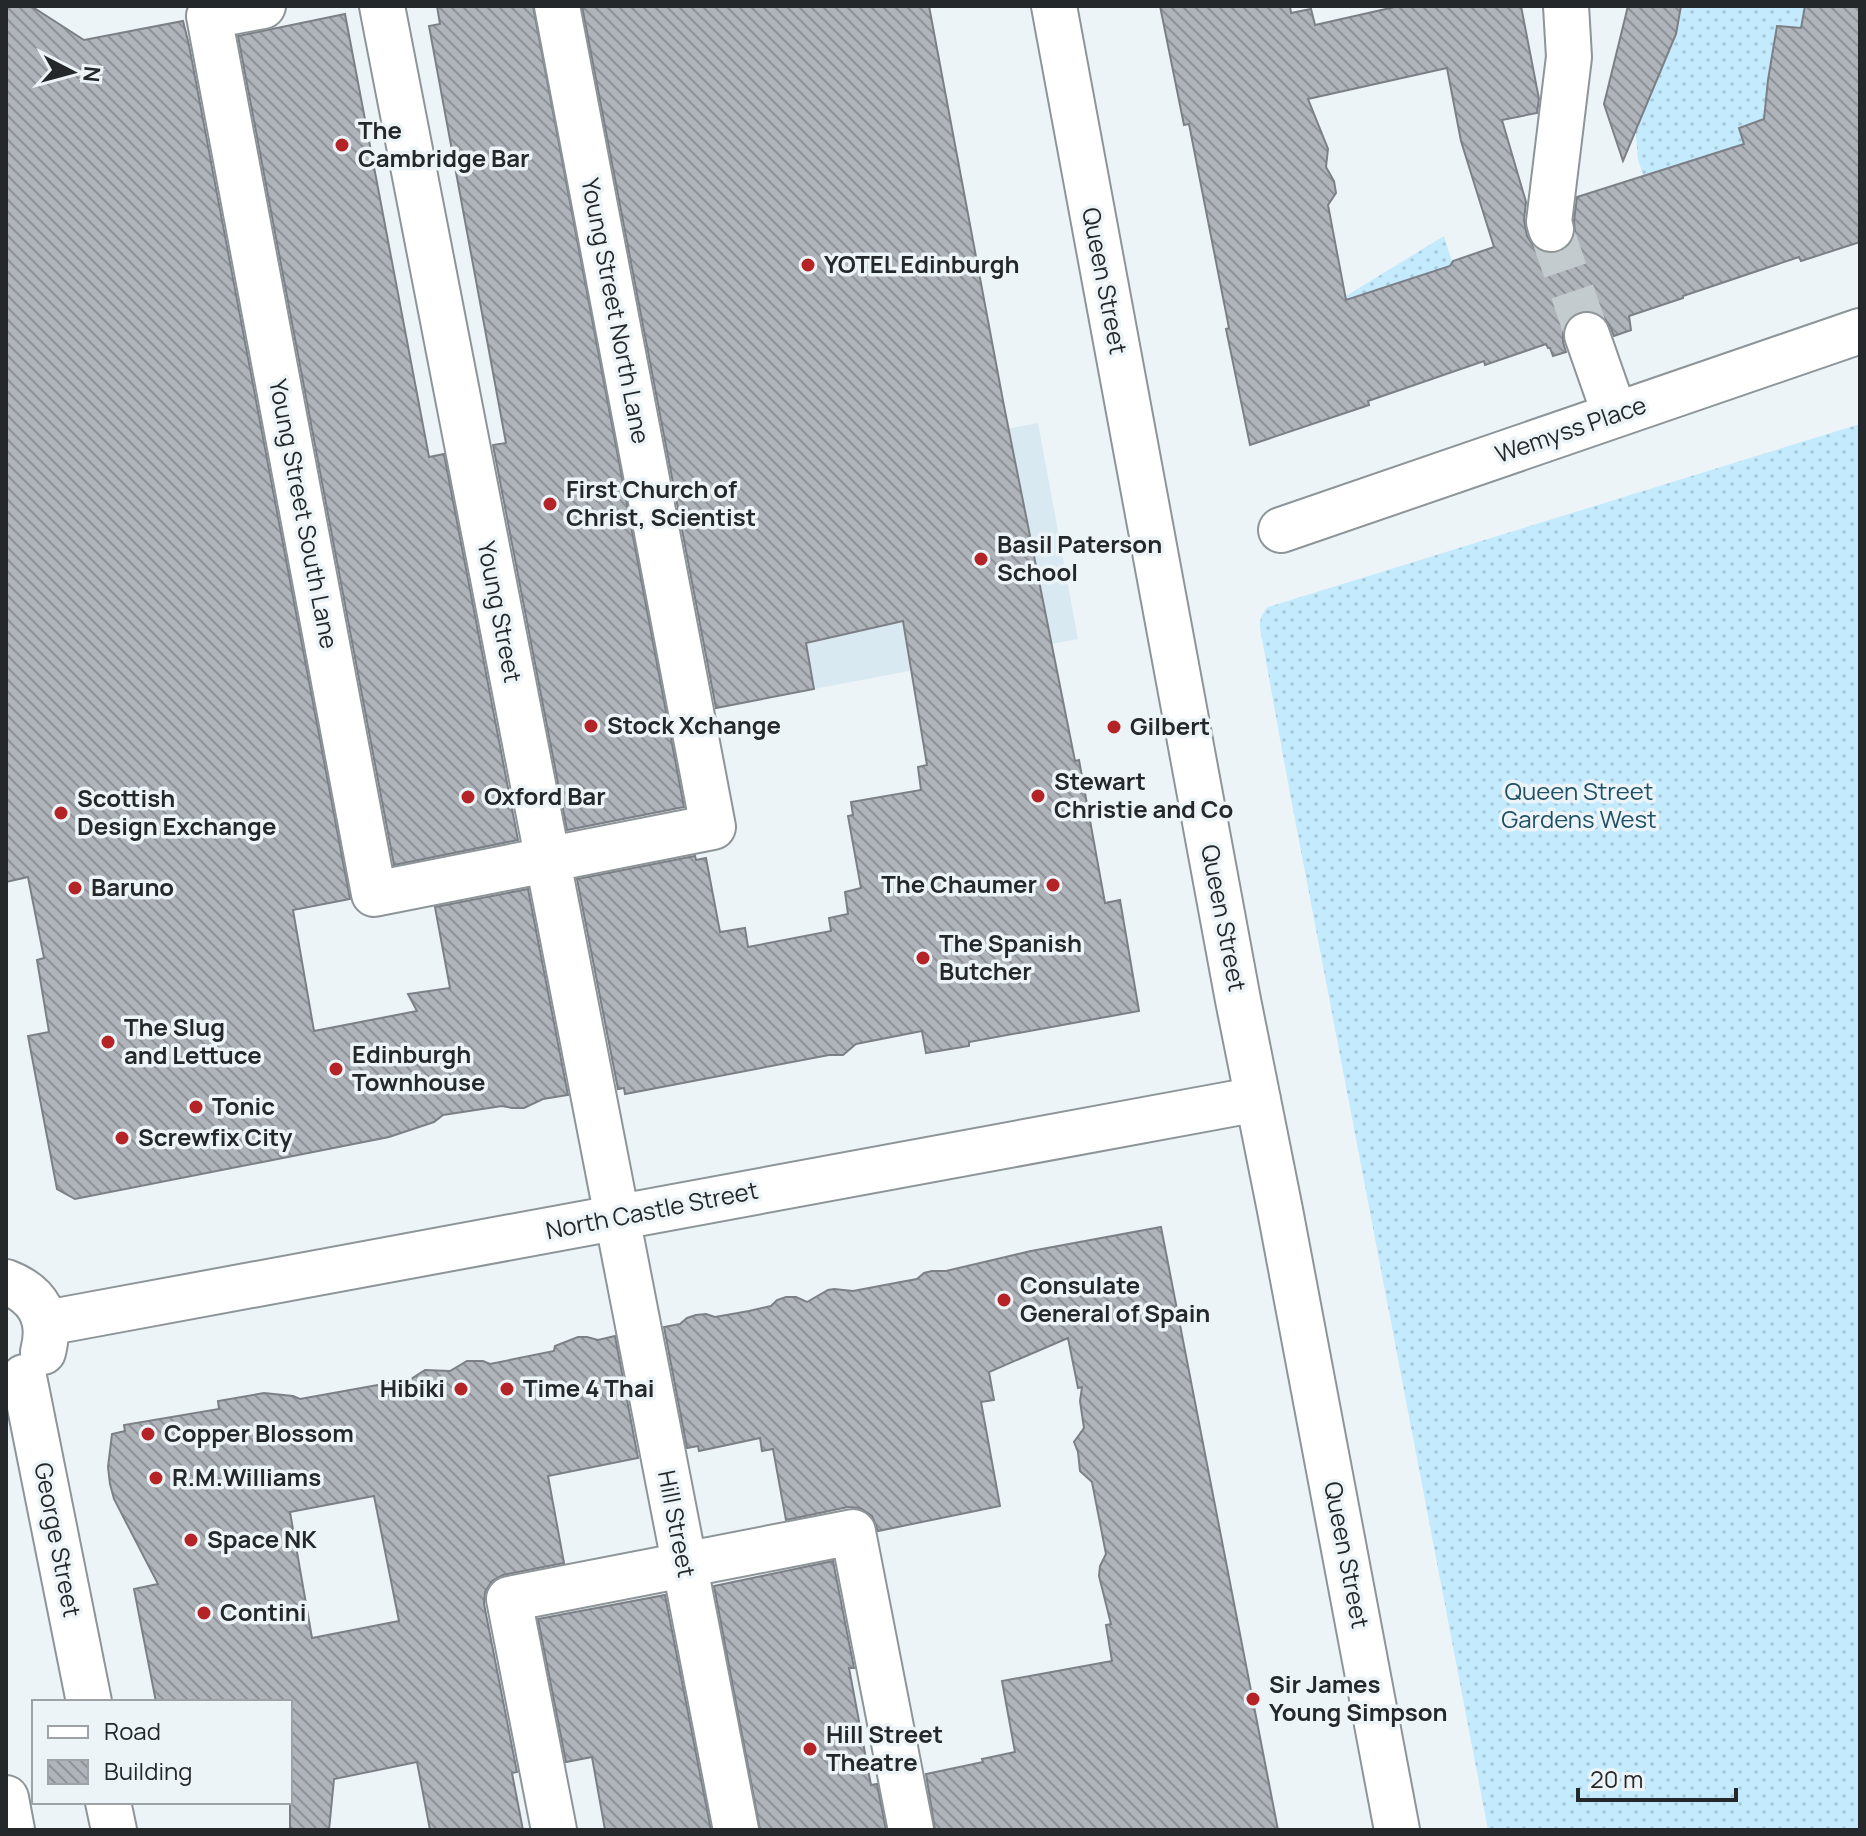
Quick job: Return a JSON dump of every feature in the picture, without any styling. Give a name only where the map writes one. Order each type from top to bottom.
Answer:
[{"type":"street","name":"Young Street South Lane","points":[[263,6],[209,16],[374,894],[547,860]]},
{"type":"street","name":"Young Street","points":[[382,6],[617,1217]]},
{"type":"street","name":"Young Street North Lane","points":[[547,860],[713,827],[557,6]]},
{"type":"street","name":"Queen Street","points":[[1054,6],[1397,1830]]},
{"type":"street","points":[[1551,229],[1549,222],[1569,57],[1566,6]]},
{"type":"street","name":"Wemyss Place","points":[[1281,530],[1860,331]]},
{"type":"street","points":[[1587,335],[1615,415]]},
{"type":"street","name":"North Castle Street","points":[[46,1323],[1258,1099]]},
{"type":"street","name":"Hill Street","points":[[617,1217],[736,1830]]},
{"type":"street","points":[[6,1280],[32,1297],[46,1323]]},
{"type":"street","name":"George Street","points":[[46,1323],[40,1359],[15,1382],[89,1700]]},
{"type":"street","points":[[554,1830],[509,1599],[853,1532],[911,1830]]},
{"type":"street","points":[[6,1798],[12,1830]]},
{"type":"street","points":[[108,1804],[114,1830]]},
{"type":"shaded area","name":"Basil Paterson School","points":[[1038,423],[1078,639],[814,689],[803,626],[875,454]]},
{"type":"green space","points":[[1681,6],[1805,6],[1801,30],[1777,26],[1765,110],[1792,114],[1756,126],[1753,123],[1739,128],[1747,153],[1736,156],[1733,147],[1721,151],[1689,173],[1685,163],[1674,166],[1647,186],[1638,160],[1634,110],[1671,45]]},
{"type":"green space","points":[[1444,236],[1453,265],[1345,305],[1346,296]]},
{"type":"green space","name":"Queen Street Gardens West","points":[[1860,424],[1860,1830],[1488,1830],[1289,788],[1260,628],[1261,619],[1268,607]]},
{"type":"building","points":[[6,6],[31,6],[84,40],[183,21],[350,899],[293,910],[314,1031],[417,1011],[408,994],[450,988],[435,907],[528,889],[568,1095],[543,1099],[524,1108],[502,1106],[443,1115],[434,1122],[389,1137],[75,1199],[57,1189],[28,1036],[49,1032],[37,960],[44,958],[28,877],[6,882]]},
{"type":"building","points":[[437,6],[533,6],[684,807],[567,830],[493,445],[506,443],[429,26],[440,24]]},
{"type":"building","points":[[582,6],[929,6],[1075,761],[1079,760],[1105,903],[1120,900],[1139,1011],[969,1042],[969,1046],[926,1053],[922,1031],[856,1044],[843,1055],[829,1055],[625,1094],[624,1088],[618,1089],[577,879],[695,856],[696,860],[706,858],[720,932],[745,928],[748,947],[831,931],[829,918],[848,914],[845,892],[861,888],[848,816],[853,815],[851,802],[921,790],[918,767],[927,765],[903,621],[806,643],[814,689],[716,708]]},
{"type":"building","points":[[1160,6],[1290,6],[1291,13],[1311,9],[1315,25],[1399,6],[1521,6],[1539,99],[1537,113],[1502,120],[1526,202],[1524,220],[1527,236],[1534,247],[1546,253],[1559,253],[1569,246],[1575,234],[1577,197],[1744,144],[1739,128],[1764,119],[1777,26],[1801,28],[1805,6],[1860,6],[1860,242],[1801,261],[1799,257],[1629,316],[1631,330],[1614,336],[1603,316],[1592,311],[1580,311],[1569,318],[1563,330],[1566,352],[1553,356],[1546,344],[1485,365],[1484,361],[1368,401],[1369,405],[1250,445],[1189,124],[1184,125]],"holes":[[[1447,68],[1461,141],[1494,247],[1453,261],[1450,266],[1346,300],[1328,205],[1336,193],[1334,181],[1326,167],[1328,149],[1308,99]]]},
{"type":"building","points":[[1628,6],[1681,6],[1676,34],[1623,161],[1604,104]]},
{"type":"building","points":[[345,14],[429,457],[444,454],[518,840],[394,865],[238,36]]},
{"type":"building","points":[[1161,1227],[1278,1830],[935,1830],[926,1774],[1015,1752],[1002,1681],[1112,1661],[1106,1625],[1111,1624],[1099,1576],[1106,1554],[1092,1482],[1080,1471],[1074,1442],[1084,1428],[1080,1401],[1082,1387],[1078,1388],[1068,1338],[989,1372],[994,1400],[981,1402],[1000,1506],[878,1531],[872,1516],[860,1508],[848,1507],[786,1520],[773,1449],[762,1451],[760,1438],[699,1451],[698,1446],[687,1448],[664,1327],[680,1324],[696,1315],[715,1317],[749,1311],[771,1306],[786,1297],[807,1302],[828,1290],[853,1291],[917,1279],[932,1271],[946,1271],[1031,1251]]},
{"type":"building","points":[[615,1336],[638,1458],[548,1476],[564,1563],[503,1575],[492,1581],[485,1592],[484,1604],[517,1772],[512,1773],[523,1830],[430,1830],[417,1762],[334,1779],[329,1830],[290,1830],[292,1700],[156,1700],[134,1589],[158,1584],[114,1499],[108,1467],[112,1434],[125,1431],[124,1425],[219,1409],[218,1401],[264,1393],[300,1399],[411,1379],[425,1370],[450,1371],[467,1361],[490,1364],[554,1351],[555,1346],[578,1337],[598,1340]],"holes":[[[374,1496],[399,1621],[312,1638],[290,1512]]]},
{"type":"building","points":[[833,1561],[854,1668],[849,1668],[871,1785],[877,1784],[886,1830],[760,1830],[714,1586]]},
{"type":"building","points":[[665,1595],[711,1830],[605,1830],[592,1757],[566,1762],[538,1619]]},
{"type":"tunnel","points":[[1551,229],[1587,335]]},
{"type":"place","name":"The Cambridge Bar","points":[[342,145]]},
{"type":"place","name":"YOTEL Edinburgh","points":[[808,265]]},
{"type":"place","name":"First Church of Christ, Scientist","points":[[550,504]]},
{"type":"place","name":"Basil Paterson School","points":[[981,559]]},
{"type":"place","name":"Stock Xchange","points":[[591,726]]},
{"type":"place","name":"Gilbert","points":[[1114,727]]},
{"type":"place","name":"Stewart Christie and Co","points":[[1038,796]]},
{"type":"place","name":"Oxford Bar","points":[[468,797]]},
{"type":"place","name":"Scottish Design Exchange","points":[[61,813]]},
{"type":"place","name":"The Chaumer","points":[[1053,885]]},
{"type":"place","name":"Baruno","points":[[75,888]]},
{"type":"place","name":"The Spanish Butcher","points":[[923,958]]},
{"type":"place","name":"The Slug and Lettuce","points":[[108,1042]]},
{"type":"place","name":"Edinburgh Townhouse","points":[[336,1069]]},
{"type":"place","name":"Tonic","points":[[196,1107]]},
{"type":"place","name":"Screwfix City","points":[[122,1138]]},
{"type":"place","name":"Consulate General of Spain","points":[[1004,1300]]},
{"type":"place","name":"Hibiki","points":[[461,1389]]},
{"type":"place","name":"Time 4 Thai","points":[[507,1389]]},
{"type":"place","name":"Copper Blossom","points":[[148,1434]]},
{"type":"place","name":"R.M.Williams","points":[[156,1478]]},
{"type":"place","name":"Space NK","points":[[191,1540]]},
{"type":"place","name":"Contini","points":[[204,1613]]},
{"type":"place","name":"Sir James Young Simpson","points":[[1253,1699]]},
{"type":"place","name":"Hill Street Theatre","points":[[810,1749]]}]
